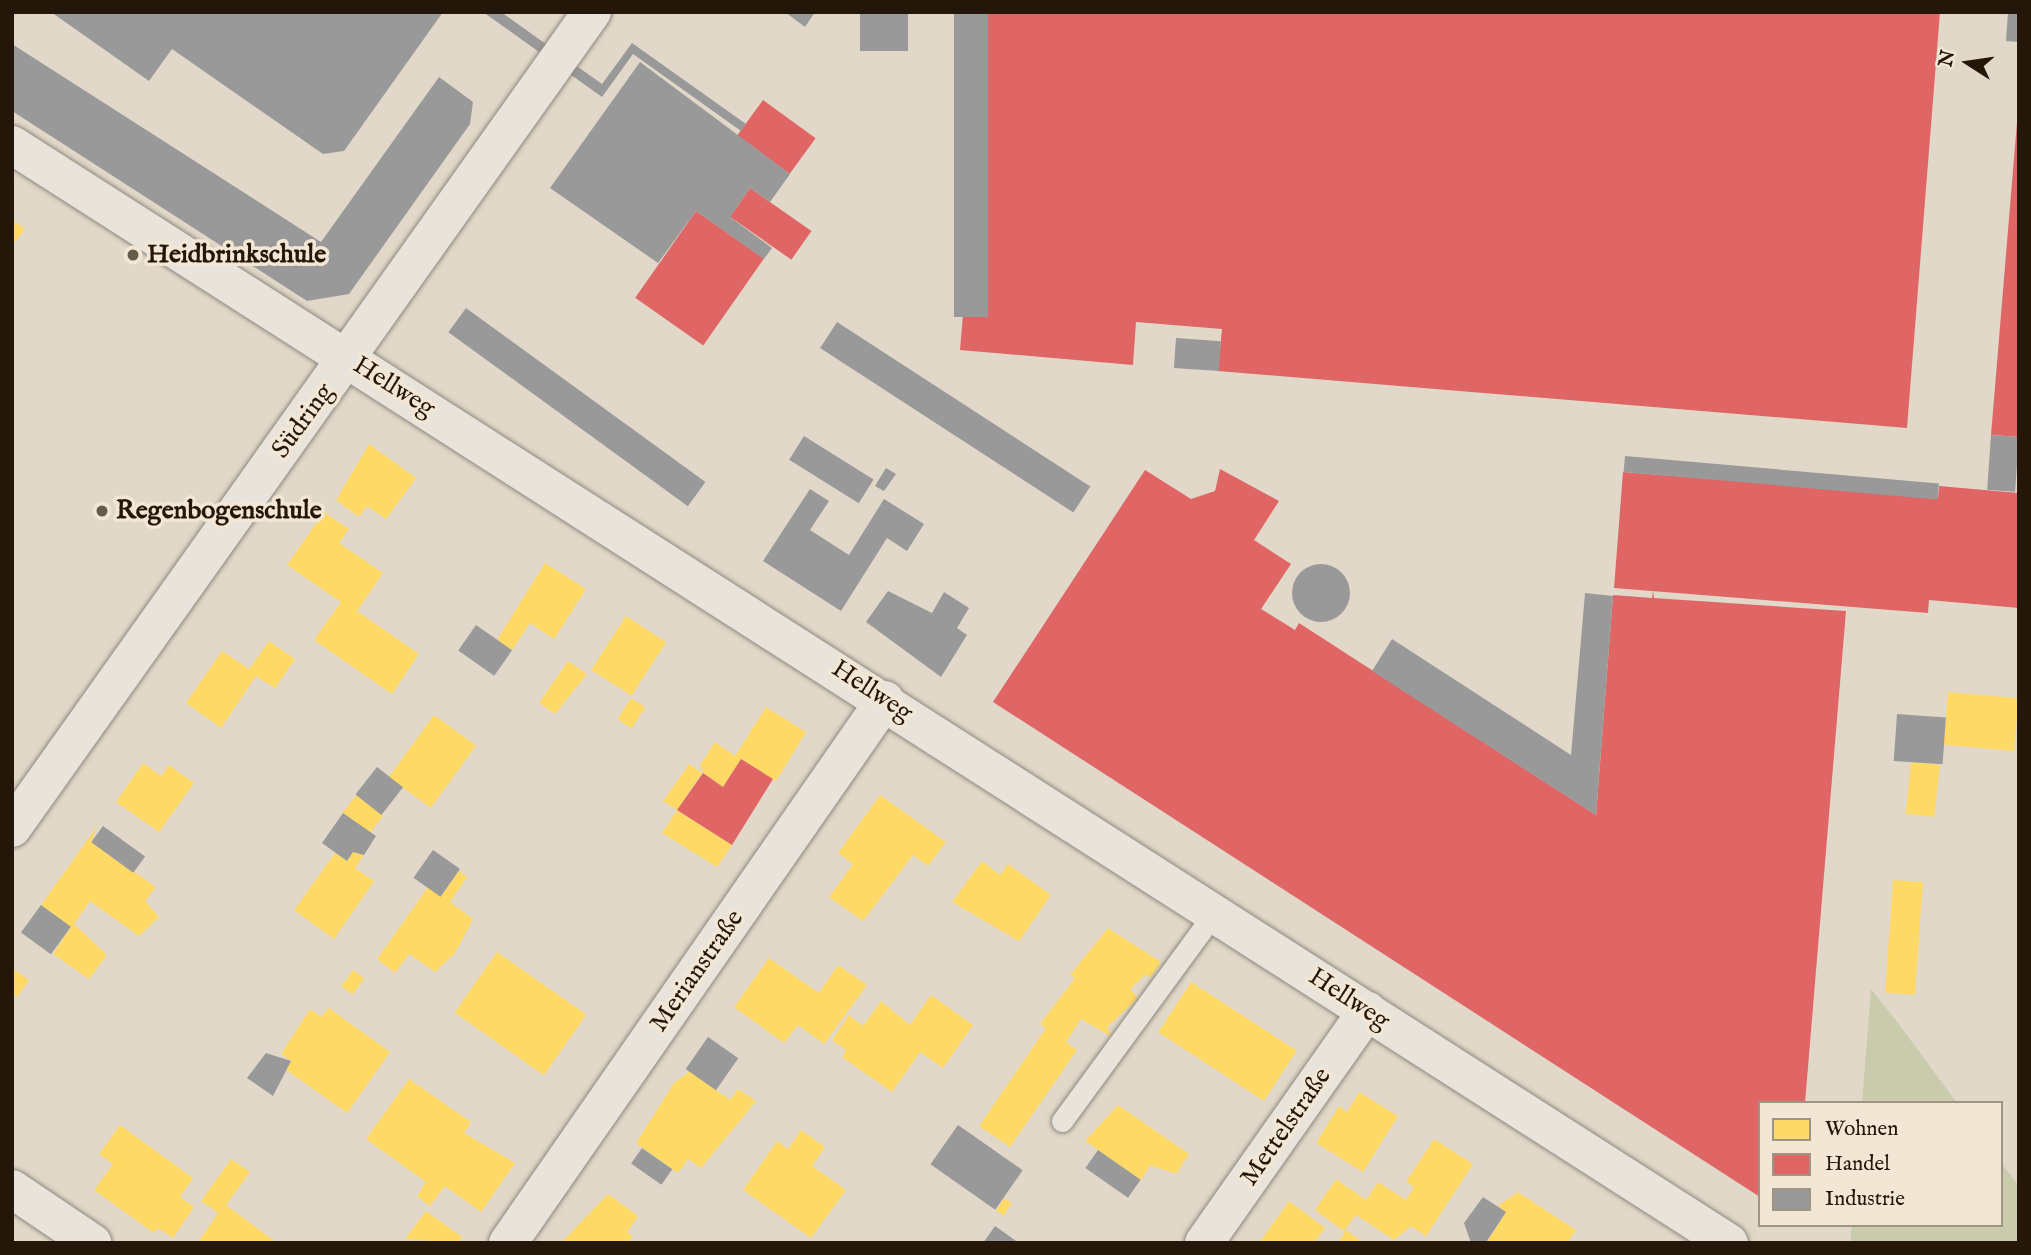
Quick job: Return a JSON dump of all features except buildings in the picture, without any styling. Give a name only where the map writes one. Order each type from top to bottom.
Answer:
[{"type":"street","name":"Südring","points":[[12,828],[592,12]]},
{"type":"street","name":"Hellweg","points":[[12,145],[886,700],[1730,1243]]},
{"type":"street","name":"Merianstraße","points":[[508,1243],[886,700]]},
{"type":"street","name":"Mettelstraße","points":[[1204,1243],[1367,1011]]},
{"type":"street","points":[[12,1189],[92,1243]]},
{"type":"lane","points":[[1062,1121],[1215,912]]},
{"type":"green space","points":[[1871,989],[1956,1101],[1862,1101]]},
{"type":"green space","points":[[2003,1166],[2019,1186],[2019,1243],[1850,1243],[1852,1227],[2003,1227]]},
{"type":"place","name":"Heidbrinkschule","points":[[133,255]]},
{"type":"place","name":"Regenbogenschule","points":[[102,511]]}]
